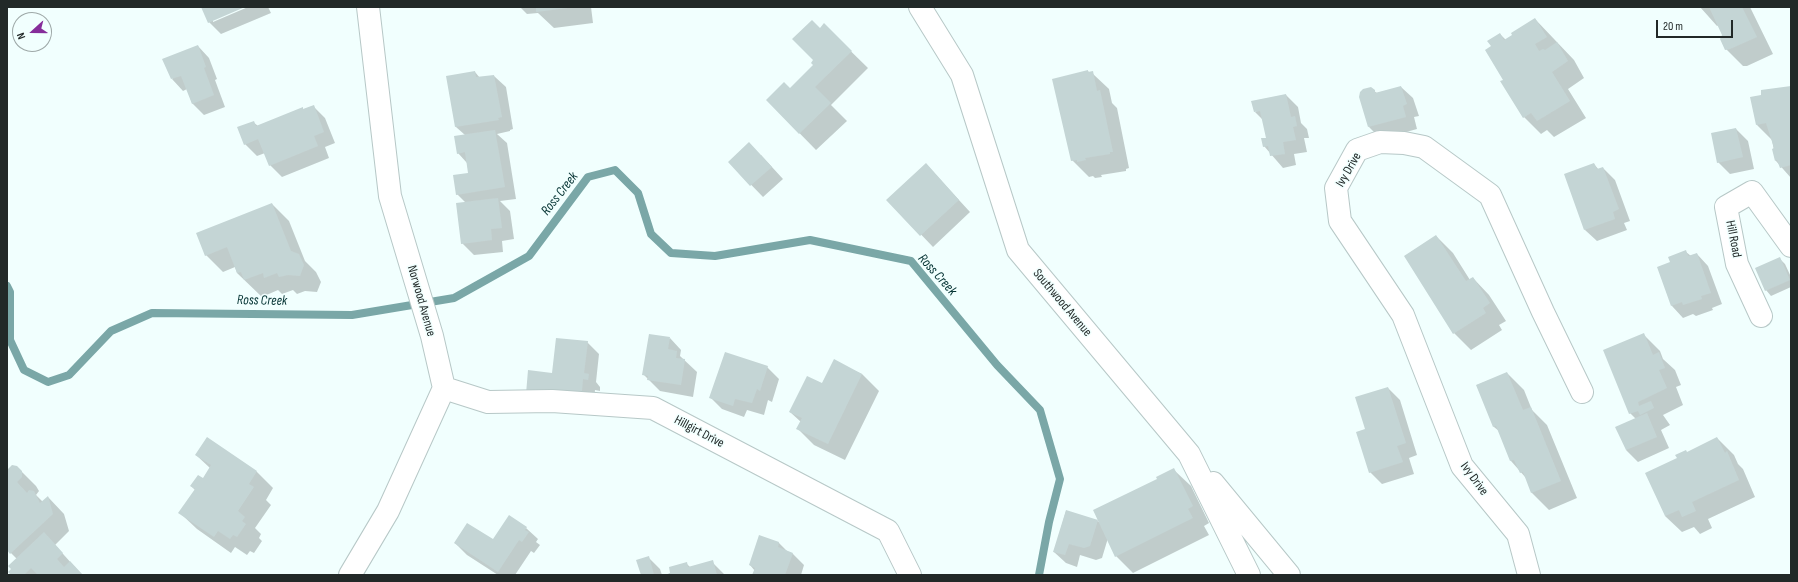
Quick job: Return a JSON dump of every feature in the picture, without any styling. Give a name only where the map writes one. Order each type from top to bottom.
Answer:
[{"type":"street","name":"Norwood Avenue","points":[[368,7],[390,196],[432,336],[444,388]]},
{"type":"street","name":"Southwood Avenue","points":[[920,7],[962,75],[1018,250],[1189,454],[1249,575]]},
{"type":"street","name":"Ivy Drive","points":[[1529,575],[1518,534],[1462,466],[1403,315],[1340,221],[1336,188],[1357,150],[1380,142],[1404,143],[1424,147],[1490,195],[1543,312],[1582,392]]},
{"type":"street","name":"Hill Road","points":[[1761,316],[1737,264],[1726,207],[1752,192],[1791,246]]},
{"type":"street","points":[[350,575],[388,511],[444,388]]},
{"type":"street","name":"Hillgirt Drive","points":[[444,388],[488,402],[552,401],[653,408],[888,531],[910,575]]},
{"type":"street","points":[[1189,454],[1289,575]]},
{"type":"building","points":[[201,7],[245,7],[208,23]]},
{"type":"building","points":[[536,7],[567,7],[567,8],[536,12]]},
{"type":"building","points":[[1709,7],[1742,7],[1757,37],[1725,50],[1720,39],[1722,35]]},
{"type":"building","points":[[1535,18],[1547,37],[1535,44],[1539,51],[1543,49],[1545,50],[1557,42],[1568,61],[1552,72],[1570,101],[1537,121],[1531,113],[1523,118],[1500,81],[1503,80],[1485,50],[1491,46],[1487,41],[1500,33],[1504,40],[1512,35],[1511,33]]},
{"type":"building","points":[[812,20],[820,28],[824,23],[852,51],[815,87],[831,103],[799,134],[766,100],[784,82],[790,88],[813,65],[811,63],[813,60],[792,39]]},
{"type":"building","points":[[198,45],[206,67],[204,68],[214,95],[192,104],[181,76],[171,79],[162,59]]},
{"type":"building","points":[[1088,70],[1088,72],[1093,71],[1097,91],[1100,90],[1113,152],[1110,152],[1110,154],[1085,158],[1086,160],[1077,162],[1077,160],[1071,161],[1052,79]]},
{"type":"building","points":[[475,71],[476,77],[494,75],[502,117],[498,118],[499,120],[455,127],[446,76]]},
{"type":"building","points":[[1401,86],[1407,104],[1403,106],[1406,117],[1368,127],[1359,97],[1360,92],[1363,89],[1371,87],[1375,90],[1375,93]]},
{"type":"building","points":[[1791,86],[1791,165],[1780,168],[1777,160],[1775,161],[1772,149],[1774,148],[1766,123],[1756,125],[1750,97],[1761,95],[1761,90]]},
{"type":"building","points":[[1286,94],[1291,117],[1295,116],[1297,126],[1293,127],[1296,140],[1283,142],[1285,154],[1270,156],[1268,146],[1263,147],[1261,138],[1266,138],[1260,111],[1254,112],[1251,101]]},
{"type":"building","points":[[314,105],[324,132],[314,136],[318,146],[269,166],[258,139],[244,145],[237,127],[254,121],[256,126],[303,107],[303,109]]},
{"type":"building","points":[[1736,128],[1743,157],[1717,163],[1711,133]]},
{"type":"building","points":[[495,130],[505,187],[456,195],[453,175],[468,173],[465,152],[457,154],[454,136]]},
{"type":"building","points":[[749,142],[772,167],[750,186],[728,162]]},
{"type":"building","points":[[926,163],[959,200],[920,236],[886,200]]},
{"type":"building","points":[[1594,163],[1597,169],[1603,167],[1619,209],[1613,212],[1615,219],[1584,230],[1564,174]]},
{"type":"building","points":[[498,198],[502,228],[491,229],[492,240],[461,244],[456,203]]},
{"type":"building","points":[[272,203],[291,251],[299,254],[304,265],[300,276],[288,275],[279,277],[277,273],[264,278],[263,273],[244,280],[241,272],[237,273],[227,247],[205,256],[196,233]]},
{"type":"building","points":[[1436,235],[1466,281],[1473,277],[1490,303],[1483,308],[1486,313],[1453,334],[1404,256]]},
{"type":"building","points":[[1686,250],[1688,256],[1697,253],[1711,293],[1701,296],[1702,299],[1683,305],[1682,302],[1671,306],[1657,267],[1670,262],[1668,257]]},
{"type":"building","points":[[1780,257],[1790,280],[1765,291],[1755,268]]},
{"type":"building","points":[[1644,333],[1653,355],[1659,352],[1665,368],[1659,370],[1667,388],[1638,402],[1639,406],[1651,401],[1654,408],[1640,415],[1638,411],[1629,414],[1603,350]]},
{"type":"building","points":[[649,334],[670,337],[668,349],[677,351],[676,358],[685,359],[681,385],[647,380],[648,376],[642,375]]},
{"type":"building","points":[[556,338],[588,341],[584,373],[589,374],[588,380],[583,379],[581,401],[526,394],[528,370],[552,373]]},
{"type":"building","points":[[725,352],[768,366],[760,391],[757,389],[752,403],[735,399],[733,406],[709,398]]},
{"type":"building","points":[[834,359],[862,374],[828,444],[796,429],[802,418],[789,412],[807,376],[822,383]]},
{"type":"building","points":[[1507,372],[1523,410],[1531,407],[1561,481],[1531,493],[1523,472],[1520,473],[1514,460],[1510,461],[1496,426],[1493,427],[1476,385]]},
{"type":"building","points":[[1388,387],[1406,443],[1397,446],[1403,462],[1369,473],[1356,432],[1365,429],[1355,397]]},
{"type":"building","points":[[1647,413],[1657,437],[1626,450],[1615,427]]},
{"type":"building","points":[[207,437],[257,471],[249,484],[254,487],[238,511],[245,517],[242,521],[246,524],[237,537],[233,535],[230,539],[218,531],[214,537],[178,513],[195,489],[190,486],[198,475],[203,478],[211,465],[195,455]]},
{"type":"building","points":[[1717,437],[1725,453],[1727,451],[1739,480],[1692,502],[1696,511],[1682,517],[1679,510],[1665,516],[1645,473],[1677,458],[1675,455],[1686,450],[1687,452]]},
{"type":"building","points":[[12,465],[17,466],[22,471],[22,477],[17,482],[27,493],[29,490],[34,491],[40,503],[48,496],[53,514],[10,554],[7,550],[7,470]]},
{"type":"building","points":[[1174,468],[1193,506],[1188,509],[1193,518],[1115,557],[1093,510],[1157,479],[1156,477]]},
{"type":"building","points":[[1066,510],[1098,520],[1090,546],[1084,548],[1069,544],[1065,555],[1053,552]]},
{"type":"building","points":[[509,515],[527,527],[525,530],[529,532],[522,542],[519,540],[498,572],[454,543],[467,523],[493,539]]},
{"type":"building","points":[[44,532],[63,553],[57,559],[64,567],[70,561],[83,575],[38,575],[31,568],[24,575],[11,575],[8,572],[11,569],[8,566]]},
{"type":"building","points":[[759,535],[779,542],[778,547],[793,553],[785,575],[752,575],[755,568],[749,565]]},
{"type":"building","points":[[649,556],[654,575],[641,575],[636,560]]},
{"type":"building","points":[[713,560],[717,575],[665,575],[670,573],[669,567],[687,562],[688,567]]},
{"type":"waterway","name":"Ross Creek","points":[[7,286],[10,292],[10,340],[24,370],[48,382],[69,375],[111,331],[152,313],[352,315],[454,298],[529,256],[588,177],[615,170],[638,193],[651,234],[671,253],[715,256],[810,240],[911,261],[997,365],[1040,410],[1060,479],[1049,522],[1039,575]]}]
